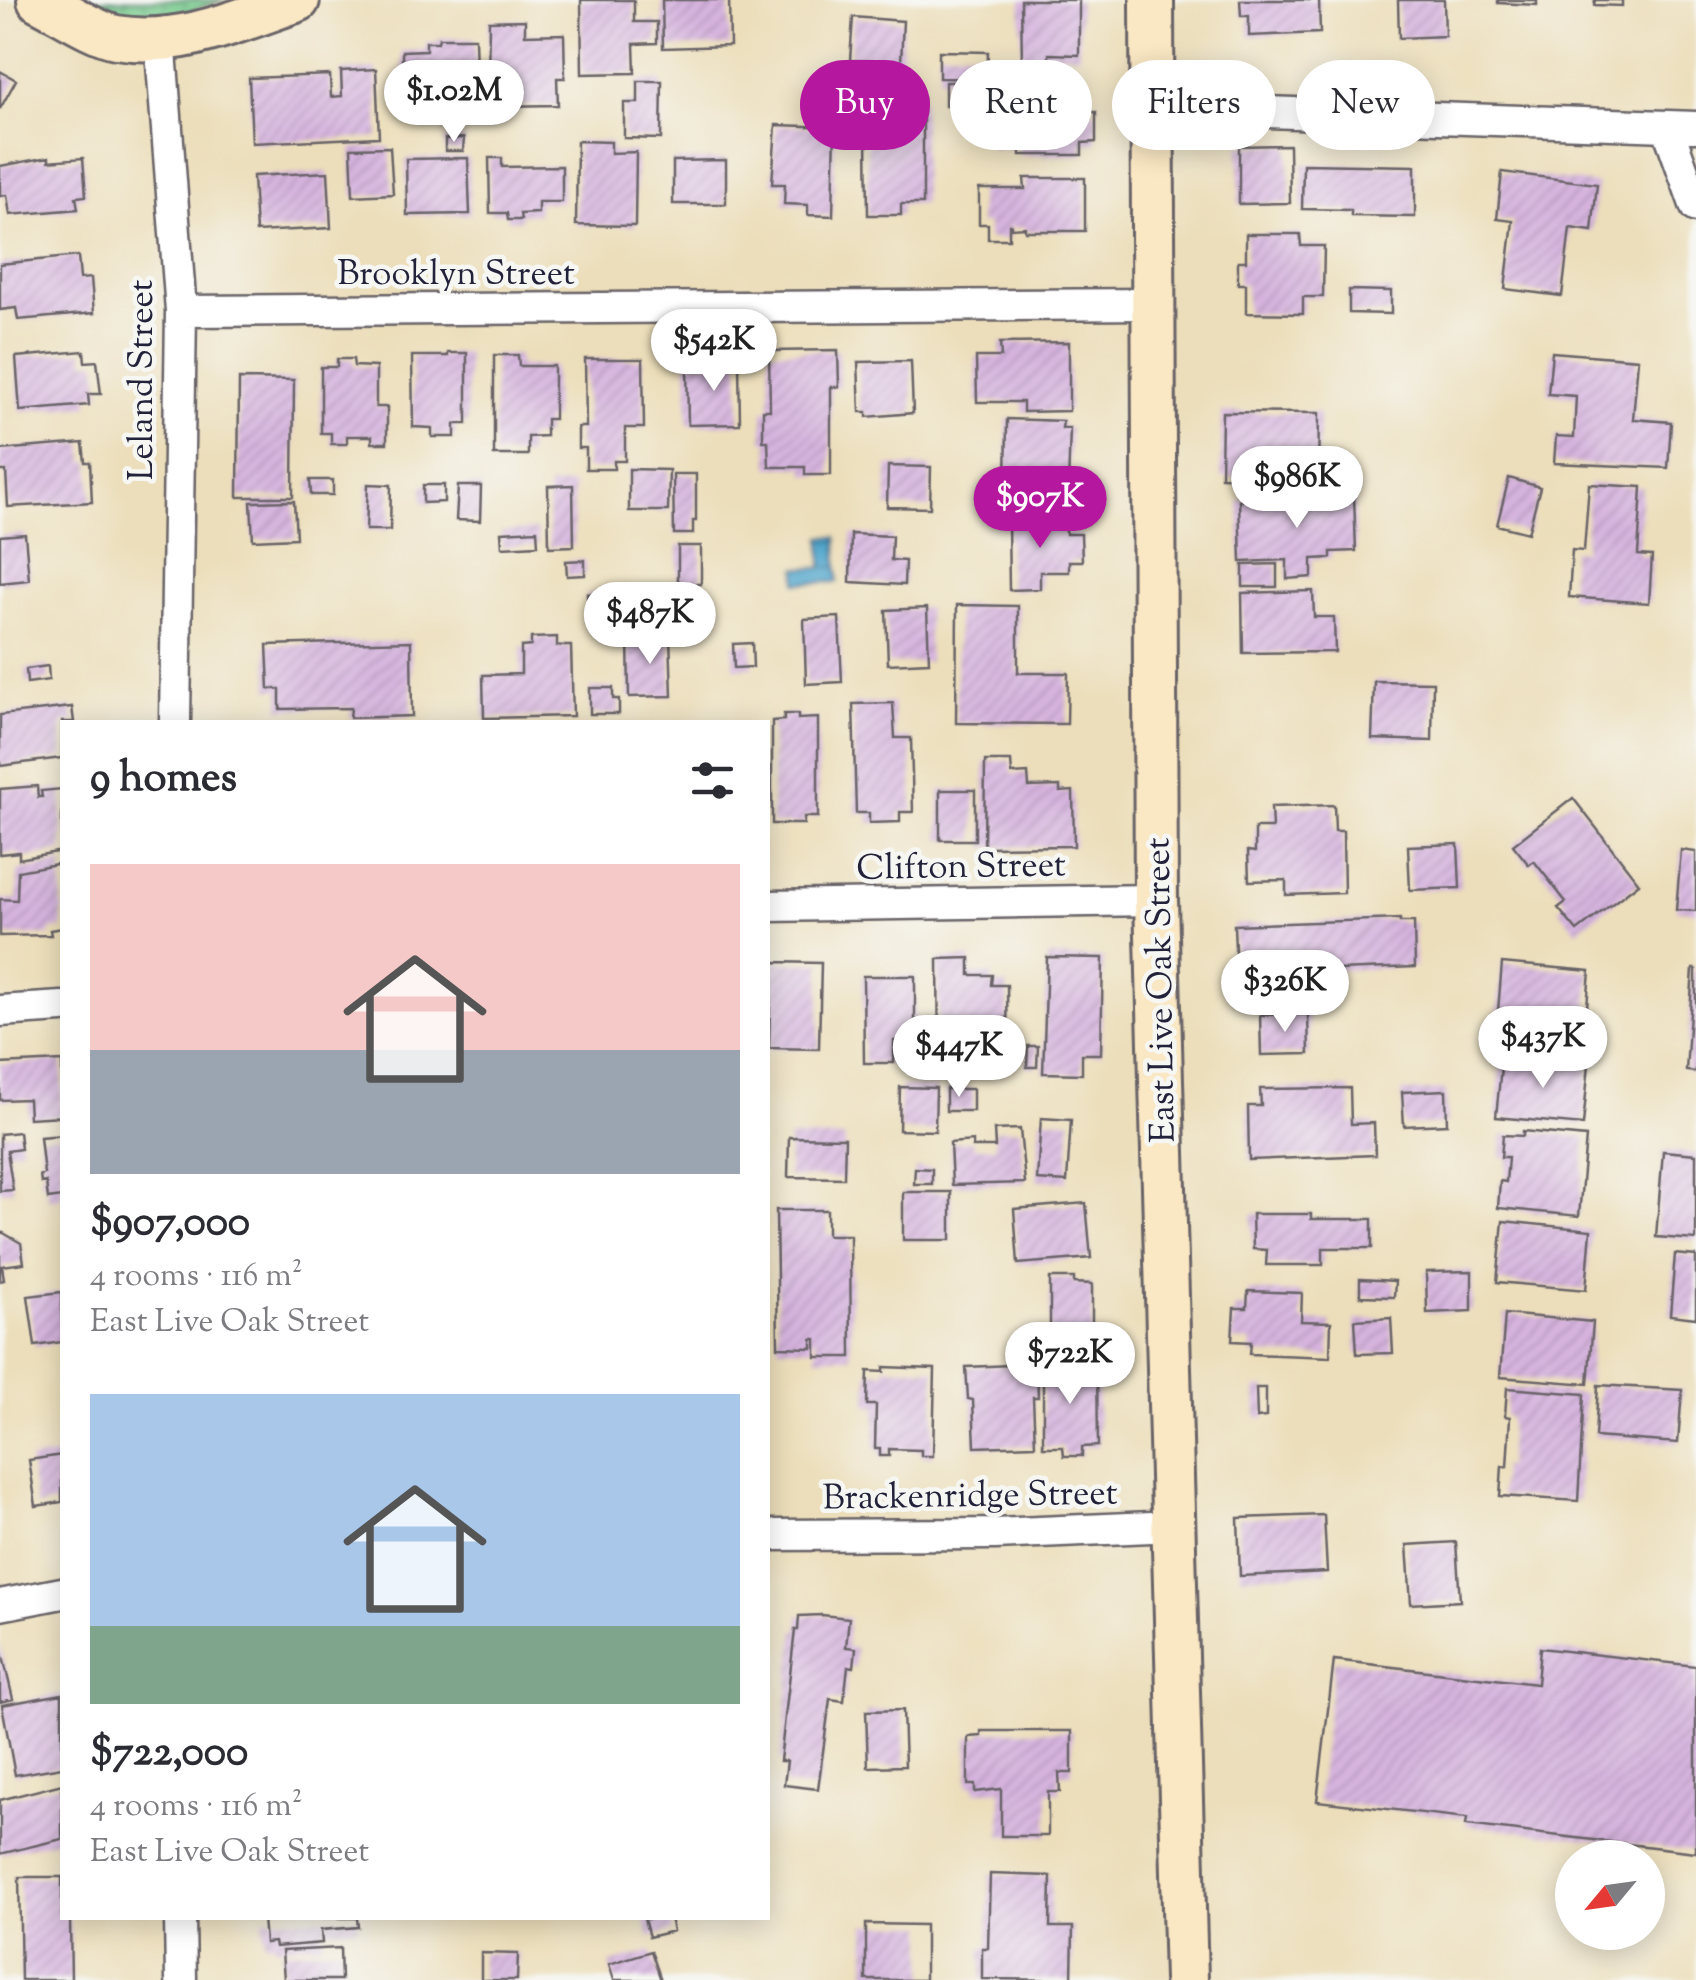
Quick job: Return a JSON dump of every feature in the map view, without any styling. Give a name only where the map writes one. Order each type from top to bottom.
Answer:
[{"type":"street","points":[[39,0],[114,36],[160,38],[205,32],[298,0]]},
{"type":"street","name":"East Live Oak Street","points":[[1152,0],[1152,60]]},
{"type":"street","name":"Leland Street","points":[[160,38],[181,311],[176,720]]},
{"type":"street","points":[[1276,112],[1681,127],[1696,207]]},
{"type":"street","name":"East Live Oak Street","points":[[1152,150],[1156,900],[1186,1980]]},
{"type":"street","name":"Brooklyn Street","points":[[181,311],[1151,304]]},
{"type":"street","name":"Clifton Street","points":[[770,906],[1156,900]]},
{"type":"street","points":[[0,1010],[60,1007]]},
{"type":"street","name":"Brackenridge Street","points":[[770,1535],[995,1534],[1174,1526]]},
{"type":"street","points":[[0,1605],[60,1593]]},
{"type":"street","points":[[180,1920],[181,1980]]},
{"type":"green space","points":[[70,0],[225,0],[169,18],[119,21]]},
{"type":"water","points":[[822,537],[837,537],[838,582],[797,583],[797,568],[822,568]]},
{"type":"building","points":[[581,0],[634,0],[634,22],[657,22],[657,43],[634,44],[635,73],[582,74]]},
{"type":"building","points":[[662,0],[729,0],[730,46],[663,48]]},
{"type":"building","points":[[1021,0],[1079,0],[1079,55],[1049,54],[1049,60],[1022,60]]},
{"type":"building","points":[[1240,0],[1319,0],[1320,33],[1249,36],[1249,16],[1241,16]]},
{"type":"building","points":[[1398,0],[1444,0],[1445,36],[1399,38]]},
{"type":"building","points":[[1537,0],[1537,5],[1498,3]]},
{"type":"building","points":[[1595,0],[1622,0],[1622,6],[1594,5]]},
{"type":"building","points":[[853,17],[903,21],[901,60],[850,60]]},
{"type":"building","points":[[525,20],[525,35],[564,34],[565,78],[557,78],[558,105],[495,106],[495,81],[488,81],[489,21]]},
{"type":"building","points":[[439,38],[475,38],[476,71],[469,71],[470,112],[403,113],[402,51],[426,50],[426,42],[438,42]]},
{"type":"building","points":[[939,51],[988,52],[988,60],[950,60],[950,78],[939,78]]},
{"type":"building","points":[[376,69],[379,137],[252,143],[249,78],[330,75],[331,97],[342,96],[341,71]]},
{"type":"building","points":[[0,71],[16,80],[0,109]]},
{"type":"building","points":[[638,81],[662,81],[661,139],[624,138],[624,103],[638,103]]},
{"type":"building","points":[[945,82],[950,82],[950,106],[945,106]]},
{"type":"building","points":[[1092,112],[1096,112],[1096,142],[1092,142]]},
{"type":"building","points":[[776,125],[800,126],[800,150],[834,150],[833,216],[808,215],[808,205],[784,204],[785,184],[772,184]]},
{"type":"building","points":[[464,138],[463,151],[445,151],[445,139]]},
{"type":"building","points":[[577,141],[611,142],[611,153],[636,152],[635,226],[576,225]]},
{"type":"building","points":[[1276,145],[1289,145],[1290,203],[1239,204],[1239,150],[1276,150]]},
{"type":"building","points":[[390,147],[393,194],[353,196],[351,148]]},
{"type":"building","points":[[867,150],[923,150],[923,204],[901,204],[901,215],[868,215]]},
{"type":"building","points":[[1020,150],[1082,150],[1082,155],[1020,155]]},
{"type":"building","points":[[49,157],[49,161],[83,158],[86,196],[76,197],[78,209],[10,215],[7,195],[0,196],[0,166]]},
{"type":"building","points":[[468,158],[470,214],[407,215],[406,159]]},
{"type":"building","points":[[489,158],[502,158],[502,167],[562,166],[562,202],[538,202],[538,213],[520,214],[521,220],[508,220],[507,213],[490,213]]},
{"type":"building","points":[[726,160],[726,204],[673,204],[673,161]]},
{"type":"building","points":[[1303,164],[1415,166],[1415,217],[1351,216],[1351,210],[1302,209]]},
{"type":"building","points":[[328,172],[331,228],[256,232],[253,176]]},
{"type":"building","points":[[1502,172],[1597,184],[1592,231],[1570,228],[1562,296],[1505,289],[1513,221],[1497,219]]},
{"type":"building","points":[[1024,178],[1085,178],[1085,231],[1025,231],[1025,227],[1011,228],[1009,224],[1009,239],[988,239],[988,224],[979,224],[979,189],[1025,189]]},
{"type":"building","points":[[1246,234],[1300,234],[1301,246],[1324,246],[1323,297],[1303,297],[1303,314],[1246,313],[1246,284],[1238,284],[1238,261],[1246,261]]},
{"type":"building","points":[[78,256],[80,279],[91,278],[94,313],[18,320],[16,308],[0,310],[0,264]]},
{"type":"building","points":[[1349,290],[1391,291],[1391,314],[1349,313]]},
{"type":"building","points":[[1069,342],[1069,411],[1023,412],[1023,402],[977,402],[976,357],[1001,357],[1000,343]]},
{"type":"building","points":[[838,350],[839,387],[831,387],[831,475],[805,475],[805,467],[769,467],[768,441],[763,441],[763,410],[770,410],[769,351]]},
{"type":"building","points":[[84,351],[85,362],[97,361],[101,394],[88,394],[89,405],[20,411],[16,357]]},
{"type":"building","points":[[1552,352],[1638,359],[1633,419],[1671,422],[1668,468],[1554,463],[1556,436],[1574,437],[1576,396],[1548,394]]},
{"type":"building","points":[[467,353],[467,424],[455,424],[455,437],[432,437],[432,428],[413,427],[412,356]]},
{"type":"building","points":[[494,355],[518,355],[519,366],[554,366],[554,419],[546,419],[546,436],[528,437],[528,455],[494,455]]},
{"type":"building","points":[[337,359],[353,359],[354,366],[376,367],[376,407],[387,407],[387,443],[372,443],[372,436],[347,436],[347,444],[331,444],[331,433],[321,433],[321,367],[337,367]]},
{"type":"building","points":[[585,359],[643,359],[644,428],[625,428],[625,461],[614,461],[614,469],[586,469],[586,448],[578,448],[578,427],[586,427]]},
{"type":"building","points":[[911,361],[913,413],[867,417],[867,412],[860,412],[858,362]]},
{"type":"building","points":[[739,362],[740,424],[688,425],[687,363]]},
{"type":"building","points":[[239,379],[294,380],[293,497],[238,497]]},
{"type":"building","points":[[1222,412],[1319,413],[1318,479],[1221,477]]},
{"type":"building","points":[[1007,419],[1063,421],[1062,428],[1070,428],[1068,487],[1006,486]]},
{"type":"building","points":[[83,443],[85,462],[90,462],[92,502],[8,507],[6,471],[0,471],[0,450]]},
{"type":"building","points":[[888,466],[931,467],[930,508],[887,507]]},
{"type":"building","points":[[629,469],[669,470],[668,511],[629,511]]},
{"type":"building","points":[[673,474],[696,474],[693,534],[674,534]]},
{"type":"building","points":[[1509,478],[1540,487],[1528,533],[1497,525]]},
{"type":"building","points":[[310,480],[333,480],[333,495],[311,495]]},
{"type":"building","points":[[368,484],[391,485],[390,530],[366,530]]},
{"type":"building","points":[[1589,484],[1642,487],[1638,555],[1652,556],[1649,603],[1569,597],[1572,550],[1584,551]]},
{"type":"building","points":[[423,485],[444,485],[444,502],[423,503]]},
{"type":"building","points":[[573,485],[574,546],[549,547],[548,486]]},
{"type":"building","points":[[458,486],[481,486],[480,521],[456,520]]},
{"type":"building","points":[[1354,496],[1356,551],[1331,552],[1331,558],[1312,559],[1312,577],[1287,579],[1287,560],[1241,562],[1239,500]]},
{"type":"building","points":[[294,501],[296,538],[253,540],[251,502]]},
{"type":"building","points":[[1066,519],[1066,534],[1081,534],[1082,561],[1069,561],[1069,572],[1040,572],[1040,589],[1009,590],[1008,520]]},
{"type":"building","points":[[537,530],[538,545],[502,547],[501,532]]},
{"type":"building","points":[[25,534],[29,580],[0,583],[0,536]]},
{"type":"building","points":[[851,534],[892,536],[891,560],[905,561],[904,585],[850,582]]},
{"type":"building","points":[[678,546],[701,546],[701,584],[678,584]]},
{"type":"building","points":[[585,560],[585,575],[567,576],[566,561]]},
{"type":"building","points":[[1277,564],[1277,587],[1243,587],[1243,565]]},
{"type":"building","points":[[1313,591],[1314,617],[1334,617],[1335,652],[1243,653],[1242,593]]},
{"type":"building","points":[[607,592],[608,615],[588,617],[587,594]]},
{"type":"building","points":[[957,605],[1018,606],[1018,673],[1068,673],[1067,724],[956,723]]},
{"type":"building","points":[[927,608],[929,662],[888,664],[886,610]]},
{"type":"building","points":[[839,617],[842,682],[806,684],[804,619]]},
{"type":"building","points":[[670,636],[672,696],[629,697],[628,637]]},
{"type":"building","points":[[557,637],[557,646],[571,646],[573,716],[484,718],[483,675],[521,674],[521,647],[531,646],[531,638]]},
{"type":"building","points":[[411,641],[412,716],[350,718],[351,708],[280,709],[280,689],[269,689],[267,645]]},
{"type":"building","points":[[752,643],[753,667],[734,668],[733,644]]},
{"type":"building","points":[[48,666],[49,680],[27,683],[26,669]]},
{"type":"building","points":[[1374,681],[1433,682],[1432,741],[1372,739]]},
{"type":"building","points":[[590,688],[613,688],[613,699],[619,699],[619,714],[590,714]]},
{"type":"building","points":[[893,703],[895,738],[911,738],[913,812],[900,812],[900,822],[869,823],[869,813],[856,813],[853,704]]},
{"type":"building","points":[[72,707],[74,720],[60,720],[60,758],[0,766],[0,715]]},
{"type":"building","points":[[784,714],[798,714],[798,719],[818,718],[818,817],[804,817],[804,824],[772,824],[772,721],[784,720]]},
{"type":"building","points":[[985,761],[1011,761],[1012,774],[1028,773],[1029,787],[1060,786],[1060,792],[1073,791],[1074,846],[984,847]]},
{"type":"building","points":[[37,786],[38,797],[42,797],[41,791],[60,789],[60,851],[19,859],[19,852],[0,854],[0,789]]},
{"type":"building","points":[[940,790],[975,790],[975,840],[940,840]]},
{"type":"building","points":[[1573,798],[1639,883],[1577,931],[1558,908],[1566,902],[1534,861],[1529,865],[1513,845]]},
{"type":"building","points":[[1334,805],[1335,831],[1343,831],[1344,893],[1286,895],[1286,880],[1249,881],[1248,851],[1255,852],[1255,828],[1272,828],[1271,807]]},
{"type":"building","points":[[1458,844],[1460,888],[1410,890],[1408,846]]},
{"type":"building","points":[[1681,850],[1696,852],[1696,911],[1676,910]]},
{"type":"building","points":[[60,863],[60,928],[50,930],[51,935],[0,936],[0,899],[17,900],[18,871]]},
{"type":"building","points":[[1400,919],[1414,922],[1415,967],[1236,974],[1234,925]]},
{"type":"building","points":[[1047,957],[1103,958],[1101,1054],[1082,1054],[1082,1074],[1043,1073]]},
{"type":"building","points":[[970,958],[970,975],[992,975],[991,985],[1007,985],[1008,1061],[939,1061],[938,959]]},
{"type":"building","points":[[771,962],[821,963],[819,1049],[770,1048]]},
{"type":"building","points":[[1502,963],[1590,971],[1585,1031],[1497,1023]]},
{"type":"building","points":[[1696,969],[1696,1072],[1686,1071]]},
{"type":"building","points":[[863,976],[915,976],[915,1041],[894,1041],[894,1063],[864,1063]]},
{"type":"building","points":[[1308,1014],[1309,1054],[1261,1055],[1260,1015]]},
{"type":"building","points":[[1028,1046],[1038,1046],[1037,1067],[1027,1067]]},
{"type":"building","points":[[1502,1057],[1589,1064],[1583,1125],[1496,1117]]},
{"type":"building","points":[[60,1061],[60,1116],[29,1118],[28,1099],[0,1100],[0,1064]]},
{"type":"building","points":[[900,1087],[936,1088],[935,1131],[899,1130]]},
{"type":"building","points":[[1350,1088],[1351,1124],[1374,1123],[1375,1155],[1249,1160],[1248,1106],[1261,1106],[1260,1089]]},
{"type":"building","points":[[946,1089],[973,1089],[973,1111],[946,1111]]},
{"type":"building","points":[[1446,1090],[1447,1124],[1404,1126],[1402,1092]]},
{"type":"building","points":[[1041,1118],[1071,1120],[1067,1182],[1037,1180]]},
{"type":"building","points":[[1020,1129],[1025,1183],[952,1185],[950,1143],[973,1141],[973,1147],[995,1147],[994,1130]]},
{"type":"building","points":[[1523,1131],[1586,1137],[1579,1216],[1498,1208],[1500,1181],[1506,1182],[1508,1157],[1501,1157],[1503,1135],[1523,1136]]},
{"type":"building","points":[[19,1132],[21,1149],[7,1151],[13,1190],[0,1191],[0,1134]]},
{"type":"building","points":[[60,1135],[60,1197],[48,1199],[46,1182],[41,1183],[40,1175],[44,1174],[40,1137]]},
{"type":"building","points":[[789,1137],[845,1138],[844,1178],[788,1177]]},
{"type":"building","points":[[1663,1151],[1696,1154],[1696,1240],[1656,1237]]},
{"type":"building","points":[[915,1168],[932,1169],[932,1184],[914,1184]]},
{"type":"building","points":[[903,1192],[951,1192],[951,1240],[903,1240]]},
{"type":"building","points":[[1086,1203],[1091,1258],[1018,1264],[1014,1209]]},
{"type":"building","points":[[776,1210],[827,1210],[827,1235],[850,1235],[851,1357],[816,1357],[816,1339],[812,1339],[812,1348],[778,1347]]},
{"type":"building","points":[[1252,1214],[1372,1219],[1372,1248],[1323,1248],[1323,1265],[1266,1265],[1267,1250],[1253,1249]]},
{"type":"building","points":[[1503,1221],[1591,1230],[1586,1290],[1497,1282]]},
{"type":"building","points":[[0,1231],[21,1243],[24,1263],[2,1266],[4,1280],[0,1281]]},
{"type":"building","points":[[1675,1254],[1696,1256],[1696,1318],[1670,1315]]},
{"type":"building","points":[[1472,1271],[1472,1311],[1427,1313],[1426,1272]]},
{"type":"building","points":[[1050,1278],[1074,1278],[1074,1283],[1092,1284],[1092,1343],[1069,1343],[1069,1355],[1050,1355]]},
{"type":"building","points":[[1360,1279],[1395,1281],[1394,1297],[1360,1296]]},
{"type":"building","points":[[1248,1291],[1302,1293],[1301,1321],[1331,1322],[1330,1357],[1250,1354],[1251,1342],[1232,1341],[1234,1308],[1247,1308]]},
{"type":"building","points":[[60,1292],[60,1342],[35,1346],[28,1296]]},
{"type":"building","points":[[1505,1314],[1593,1322],[1588,1384],[1500,1377]]},
{"type":"building","points":[[1391,1318],[1393,1353],[1357,1354],[1355,1320]]},
{"type":"building","points":[[1097,1363],[1098,1446],[1082,1447],[1082,1456],[1064,1456],[1063,1447],[1043,1447],[1043,1364]]},
{"type":"building","points":[[1037,1364],[1038,1397],[1033,1397],[1035,1445],[975,1447],[973,1400],[968,1399],[966,1367]]},
{"type":"building","points":[[884,1367],[935,1369],[933,1456],[921,1456],[921,1450],[889,1449],[889,1456],[880,1456],[880,1448],[875,1448],[876,1405],[867,1405],[868,1371],[884,1372]]},
{"type":"building","points":[[1598,1385],[1682,1390],[1678,1443],[1595,1437]]},
{"type":"building","points":[[1256,1388],[1266,1388],[1266,1417],[1257,1418]]},
{"type":"building","points":[[1507,1388],[1584,1394],[1578,1501],[1500,1496],[1502,1466],[1507,1467]]},
{"type":"building","points":[[60,1455],[60,1502],[36,1506],[29,1460]]},
{"type":"building","points":[[1324,1515],[1327,1572],[1240,1576],[1238,1518]]},
{"type":"building","points":[[1456,1542],[1460,1601],[1411,1604],[1407,1545]]},
{"type":"building","points":[[799,1616],[849,1618],[846,1647],[856,1648],[854,1667],[848,1666],[844,1701],[830,1699],[818,1789],[784,1785],[787,1761],[780,1761],[795,1630]]},
{"type":"building","points":[[0,1644],[13,1699],[0,1702]]},
{"type":"building","points":[[1540,1648],[1696,1666],[1696,1852],[1665,1848],[1665,1840],[1594,1840],[1466,1825],[1467,1818],[1317,1801],[1334,1660],[1537,1684]]},
{"type":"building","points":[[60,1694],[60,1767],[15,1775],[2,1705]]},
{"type":"building","points":[[903,1710],[905,1766],[868,1767],[866,1711]]},
{"type":"building","points":[[981,1731],[1072,1731],[1072,1773],[1059,1773],[1060,1792],[1048,1792],[1048,1836],[1001,1836],[1001,1789],[975,1792],[975,1785],[968,1785],[968,1737],[981,1736]]},
{"type":"building","points":[[60,1785],[60,1839],[0,1854],[0,1800]]},
{"type":"building","points":[[990,1874],[1051,1876],[1050,1927],[1073,1927],[1072,1980],[982,1979],[982,1948],[988,1948]]},
{"type":"building","points":[[19,1877],[60,1877],[60,1920],[70,1920],[71,1980],[21,1980]]},
{"type":"building","points":[[263,1920],[357,1920],[358,1927],[321,1930],[322,1943],[275,1947],[274,1942],[265,1943]]},
{"type":"building","points":[[644,1920],[670,1920],[673,1931],[649,1937]]},
{"type":"building","points":[[866,1924],[925,1925],[925,1980],[866,1980]]},
{"type":"building","points":[[340,1948],[341,1980],[284,1980],[282,1951]]},
{"type":"building","points":[[651,1951],[661,1980],[614,1980],[609,1964]]},
{"type":"building","points":[[481,1953],[518,1954],[517,1980],[481,1980]]}]
